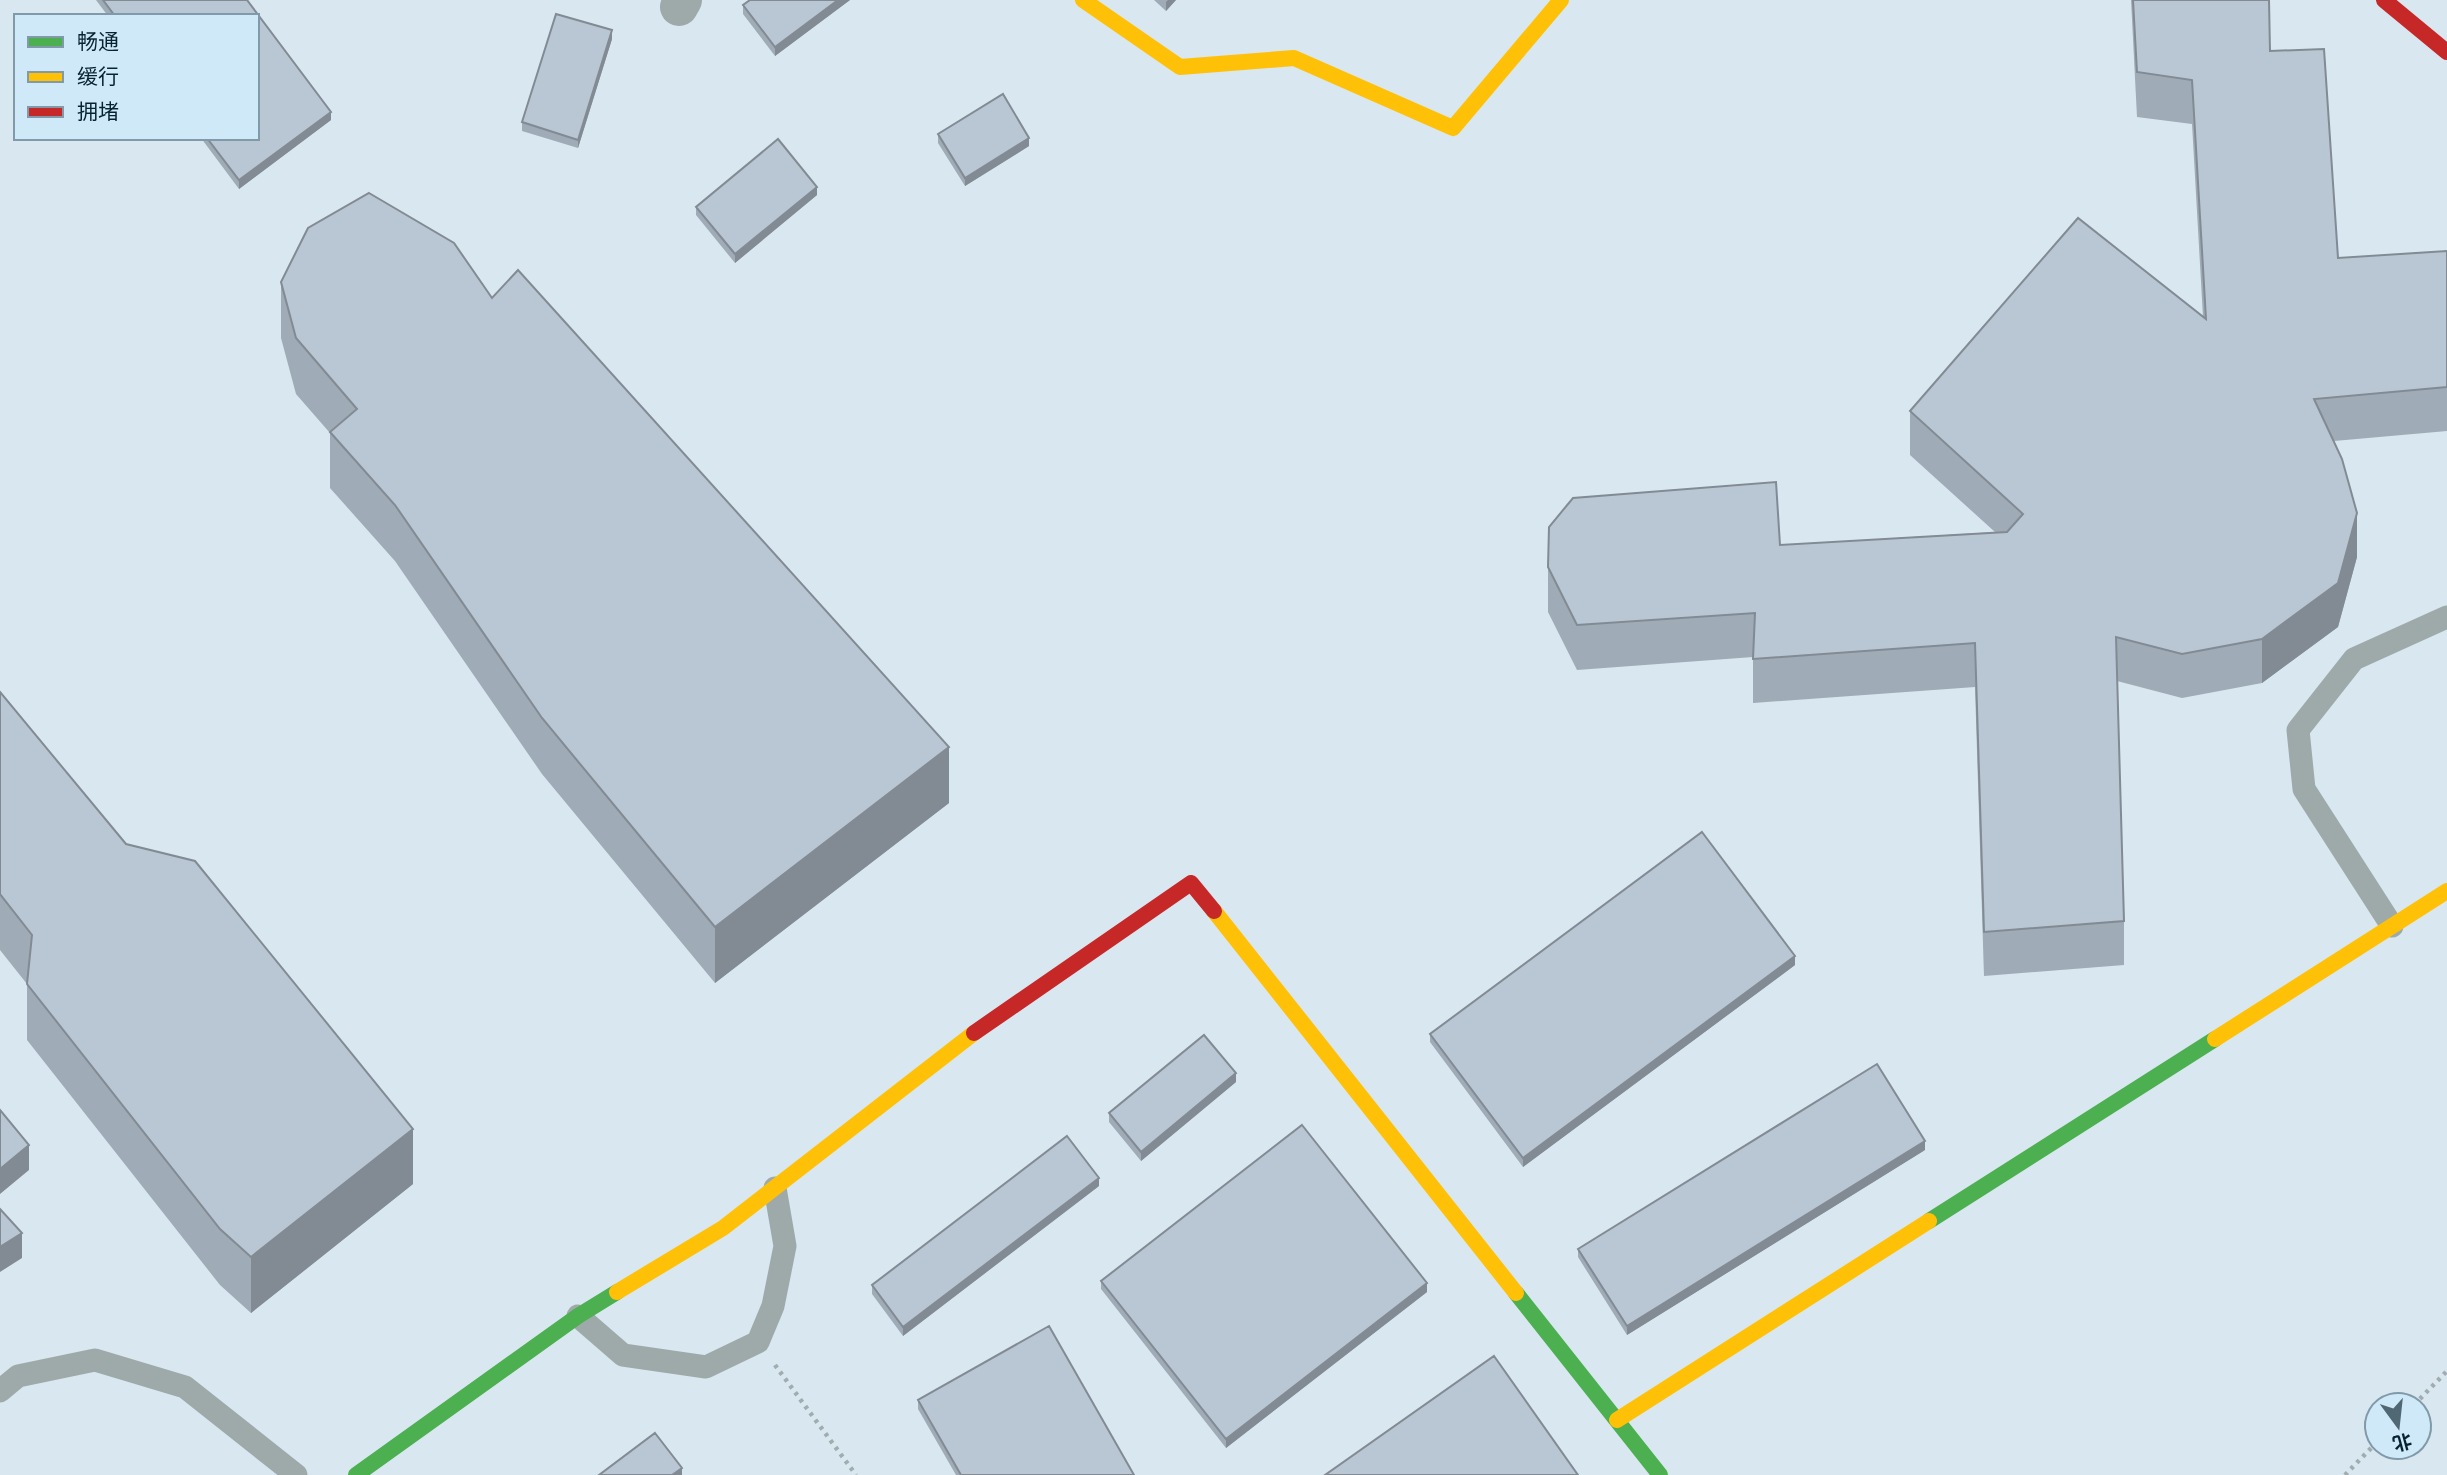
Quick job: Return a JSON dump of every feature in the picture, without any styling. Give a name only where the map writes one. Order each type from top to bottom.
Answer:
[{"type":"street","points":[[1083,0],[1180,67],[1294,58],[1453,128],[1562,0]]},
{"type":"street","points":[[2384,0],[2447,52]]},
{"type":"street","points":[[356,1475],[578,1317],[723,1228],[953,1046],[1191,883],[1660,1475]]},
{"type":"street","points":[[1617,1420],[2447,891]]},
{"type":"lane","points":[[2392,926],[2304,789],[2298,730],[2354,659],[2447,617]]},
{"type":"lane","points":[[578,1317],[623,1354],[706,1367],[758,1342],[773,1306],[785,1246],[775,1188]]},
{"type":"lane","points":[[0,1391],[19,1376],[95,1360],[185,1387],[296,1475]]},
{"type":"path","points":[[758,1342],[856,1475]]},
{"type":"path","points":[[2428,1391],[2447,1371]]},
{"type":"path","points":[[2345,1475],[2363,1456]]},
{"type":"building","points":[[103,0],[247,0],[258,14],[114,14]]},
{"type":"building","points":[[750,0],[838,0],[775,47],[743,5]]},
{"type":"building","points":[[2133,0],[2269,0],[2270,51],[2324,49],[2338,258],[2447,251],[2447,387],[2314,399],[2342,459],[2357,513],[2338,583],[2262,639],[2182,654],[2116,637],[2124,921],[1984,932],[1975,643],[1753,659],[1755,613],[1577,625],[1548,567],[1549,527],[1573,498],[1776,482],[1780,545],[2007,532],[2023,514],[1910,411],[2078,218],[2206,319],[2192,80],[2137,72]]},
{"type":"building","points":[[556,14],[612,30],[578,140],[522,122]]},
{"type":"building","points":[[259,16],[331,112],[239,180],[209,140],[259,140]]},
{"type":"building","points":[[1003,94],[1029,138],[965,178],[938,134]]},
{"type":"building","points":[[778,139],[817,187],[735,254],[696,207]]},
{"type":"building","points":[[369,193],[454,243],[492,298],[518,270],[949,747],[715,927],[542,718],[395,505],[330,432],[357,409],[296,338],[281,282],[308,228]]},
{"type":"building","points":[[0,692],[126,844],[195,861],[413,1129],[251,1257],[220,1229],[27,984],[32,935],[0,894]]},
{"type":"building","points":[[1702,832],[1795,956],[1523,1158],[1430,1034]]},
{"type":"building","points":[[1204,1035],[1236,1073],[1141,1152],[1109,1113]]},
{"type":"building","points":[[1877,1064],[1925,1141],[1627,1326],[1578,1249]]},
{"type":"building","points":[[0,1110],[29,1145],[0,1169]]},
{"type":"building","points":[[1302,1125],[1427,1283],[1226,1439],[1101,1281]]},
{"type":"building","points":[[1067,1136],[1099,1178],[903,1327],[872,1285]]},
{"type":"building","points":[[0,1209],[22,1233],[0,1247]]},
{"type":"building","points":[[1049,1326],[1134,1475],[961,1475],[918,1400]]},
{"type":"building","points":[[1494,1356],[1578,1475],[1325,1475]]},
{"type":"building","points":[[655,1433],[682,1468],[672,1475],[599,1475]]},
{"type":"traffic: fast","points":[[1929,1221],[2215,1039]]},
{"type":"traffic: fast","points":[[356,1475],[578,1316],[617,1292]]},
{"type":"traffic: fast","points":[[1516,1293],[1660,1475]]},
{"type":"traffic: slow","points":[[1083,0],[1180,67],[1294,58],[1453,128],[1561,0]]},
{"type":"traffic: slow","points":[[2215,1039],[2447,891]]},
{"type":"traffic: slow","points":[[1214,911],[1516,1293]]},
{"type":"traffic: slow","points":[[617,1292],[723,1228],[974,1033]]},
{"type":"traffic: slow","points":[[1617,1420],[1929,1221]]},
{"type":"traffic: jam","points":[[2384,0],[2447,52]]},
{"type":"traffic: jam","points":[[974,1033],[1191,883],[1214,911]]}]
